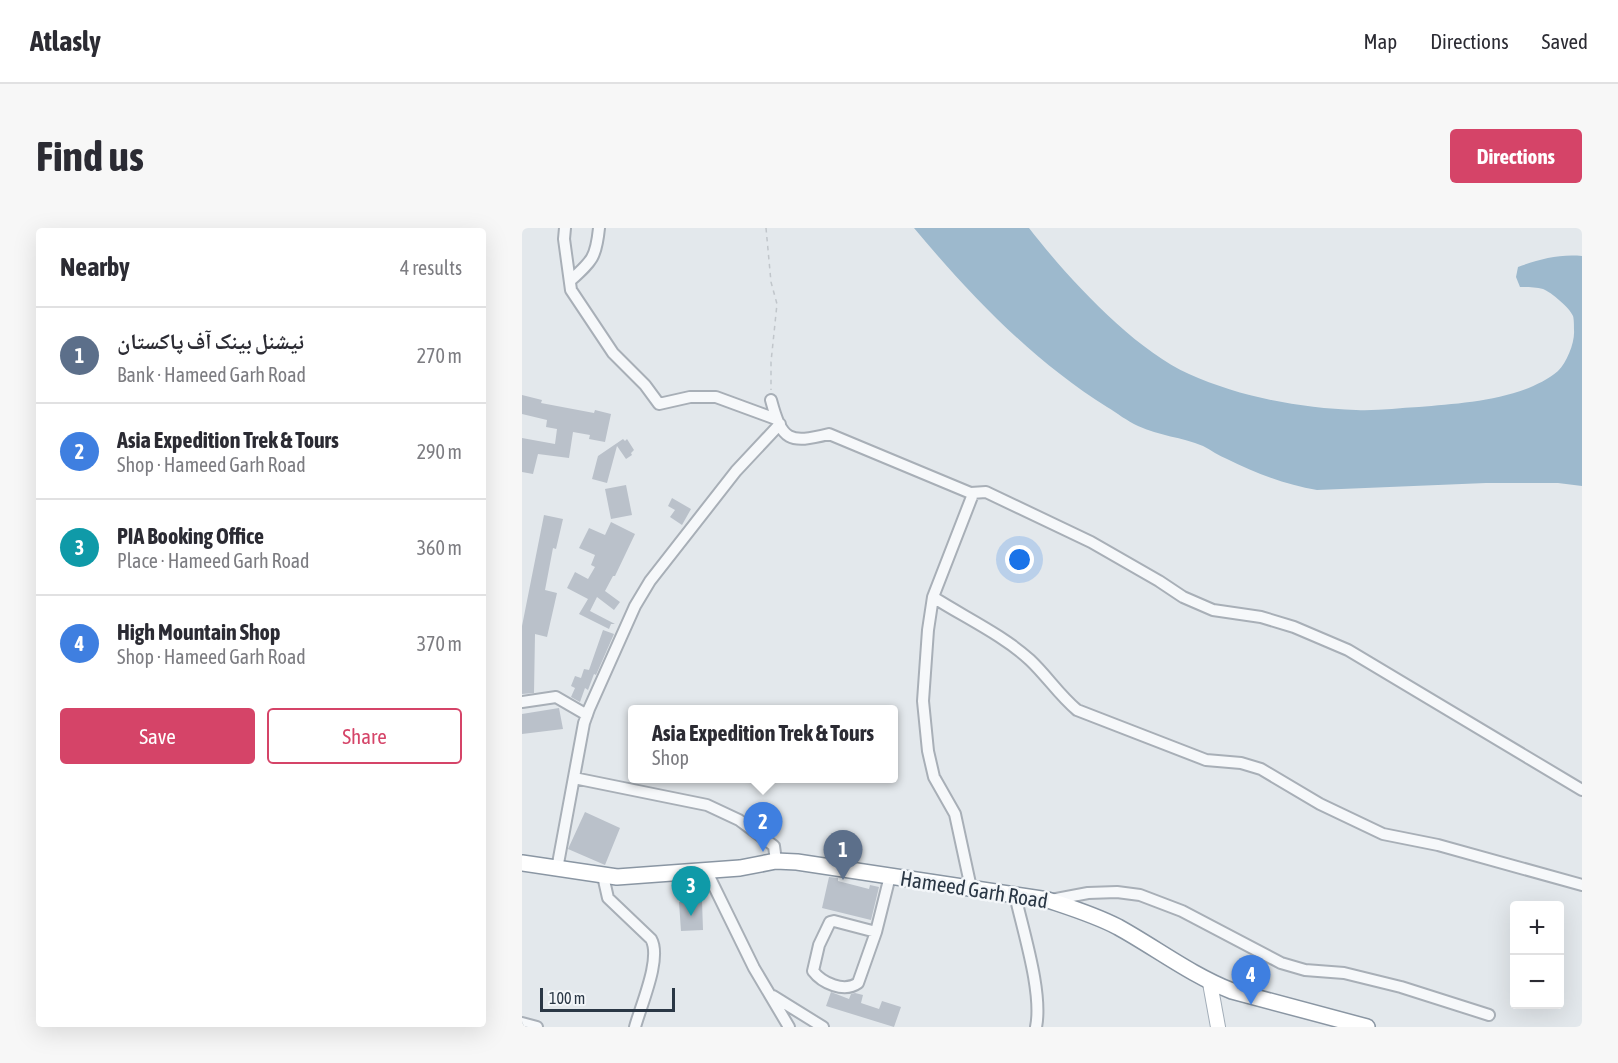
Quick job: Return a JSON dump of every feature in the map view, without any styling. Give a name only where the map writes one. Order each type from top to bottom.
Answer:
[{"type":"highway","name":"Hameed Garh Road","points":[[522,863],[603,876],[645,876],[740,868],[776,861],[797,862],[1048,900],[1086,912],[1117,926],[1210,982],[1232,991],[1367,1027]]},
{"type":"main road","points":[[1210,982],[1218,1027]]},
{"type":"street","points":[[565,228],[564,239],[571,290],[613,353],[645,385],[659,404],[690,397],[716,397],[778,421]]},
{"type":"street","points":[[570,281],[592,261],[599,228]]},
{"type":"street","points":[[771,400],[785,434],[795,440],[829,434],[971,493],[986,492],[1091,542],[1183,597],[1213,610],[1261,617],[1294,627],[1348,650],[1582,790]]},
{"type":"street","points":[[557,869],[587,715],[635,606],[650,581],[778,421]]},
{"type":"street","points":[[971,493],[973,494],[933,597],[928,630],[923,701],[927,744],[934,777],[955,814],[971,888]]},
{"type":"street","points":[[933,597],[1005,641],[1030,661],[1062,698],[1077,710],[1206,760],[1241,763],[1262,769],[1320,804],[1383,834],[1438,845],[1582,885]]},
{"type":"street","points":[[522,702],[556,697],[587,715]]},
{"type":"street","points":[[574,778],[707,805],[740,820],[774,846],[776,861]]},
{"type":"street","points":[[706,870],[754,968],[789,1027]]},
{"type":"street","points":[[603,876],[608,898],[651,939],[654,945],[654,960],[635,1027]]},
{"type":"street","points":[[876,932],[834,921],[830,922],[819,945],[813,971],[825,981],[844,987],[853,987],[858,983],[876,932],[890,876]]},
{"type":"street","points":[[1048,900],[1088,893],[1117,892],[1140,895],[1182,911],[1281,963],[1305,970],[1344,973],[1401,987],[1489,1015]]},
{"type":"street","points":[[1015,895],[1036,992],[1038,1009],[1036,1027]]},
{"type":"street","points":[[770,994],[823,1027]]},
{"type":"street","points":[[522,1023],[537,1027]]},
{"type":"path","points":[[766,228],[771,282],[777,304],[771,362],[771,400]]},
{"type":"water","points":[[914,228],[1029,228],[1062,268],[1102,310],[1146,348],[1168,363],[1209,382],[1249,395],[1313,407],[1356,410],[1419,407],[1473,401],[1510,394],[1544,381],[1558,371],[1572,346],[1573,317],[1564,305],[1543,289],[1520,287],[1516,277],[1518,267],[1550,258],[1582,256],[1582,486],[1558,483],[1486,483],[1317,490],[1260,474],[1203,446],[1138,426],[1080,389],[1028,348],[980,302]]},
{"type":"building","points":[[522,395],[542,400],[541,403],[611,414],[605,442],[589,439],[590,435],[573,432],[569,458],[538,454],[533,474],[522,472],[522,438],[555,444],[557,429],[546,427],[547,420],[522,414]]},
{"type":"building","points":[[623,439],[625,441],[627,439],[634,450],[632,455],[626,459],[617,446],[607,483],[592,479],[598,456]]},
{"type":"building","points":[[626,485],[632,515],[611,519],[605,489]]},
{"type":"building","points":[[672,498],[691,509],[682,525],[670,517],[675,510],[668,506]]},
{"type":"building","points":[[544,515],[563,519],[556,549],[553,548],[545,590],[557,593],[547,637],[535,634],[534,693],[522,694],[522,626]]},
{"type":"building","points":[[611,522],[635,534],[615,576],[605,591],[620,602],[614,610],[597,597],[590,611],[615,624],[611,624],[609,629],[579,614],[588,599],[567,588],[575,572],[588,579],[595,567],[591,565],[595,555],[579,548],[589,528],[605,535]]},
{"type":"building","points":[[603,630],[614,634],[596,675],[594,674],[588,690],[585,688],[580,702],[571,697],[575,688],[571,686],[575,676],[581,678],[584,669],[589,670]]},
{"type":"building","points":[[559,708],[563,729],[522,734],[522,714]]},
{"type":"building","points":[[772,810],[773,822],[760,823],[759,811]]},
{"type":"building","points":[[585,812],[620,828],[605,865],[568,849]]},
{"type":"building","points":[[829,877],[869,889],[870,885],[879,887],[871,920],[822,908]]},
{"type":"building","points":[[702,901],[703,930],[681,931],[679,902]]},
{"type":"building","points":[[831,992],[849,999],[851,994],[863,995],[861,1003],[879,1009],[882,1001],[901,1007],[894,1027],[826,1006]]},
{"type":"place","name":"Asia Expedition Trek & Tours","points":[[763,852]]},
{"type":"place","name":"نیشنل بینک آف پاکستان","points":[[843,880]]},
{"type":"place","name":"PIA Booking Office","points":[[691,916]]},
{"type":"place","name":"High Mountain Shop","points":[[1251,1005]]}]
